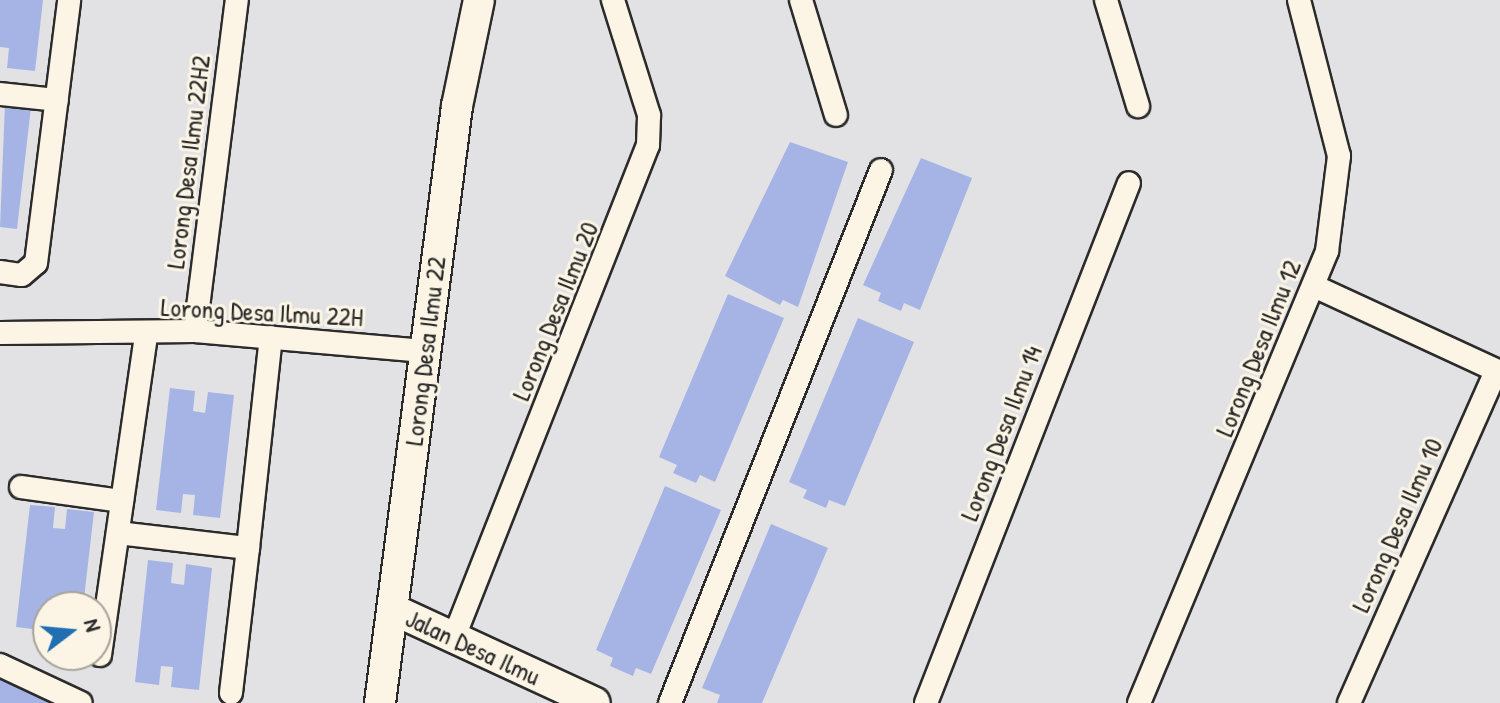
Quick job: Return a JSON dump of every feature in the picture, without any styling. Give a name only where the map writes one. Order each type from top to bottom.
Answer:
[{"type":"street","points":[[0,272],[22,275],[36,263],[69,0]]},
{"type":"street","name":"Lorong Desa Ilmu 22H2","points":[[195,331],[237,0]]},
{"type":"street","name":"Lorong Desa Ilmu 22","points":[[380,703],[457,106],[479,0]]},
{"type":"street","name":"Lorong Desa Ilmu 20","points":[[454,637],[648,145],[649,115],[613,0]]},
{"type":"street","points":[[801,0],[836,115]]},
{"type":"street","points":[[1106,0],[1138,106]]},
{"type":"street","name":"Lorong Desa Ilmu 12","points":[[1139,703],[1316,287],[1336,210],[1339,156],[1299,0]]},
{"type":"street","points":[[0,94],[57,100]]},
{"type":"street","points":[[670,703],[881,170]]},
{"type":"street","name":"Lorong Desa Ilmu 14","points":[[926,703],[1129,183]]},
{"type":"street","points":[[1316,287],[1498,372]]},
{"type":"street","name":"Lorong Desa Ilmu 22H","points":[[0,333],[146,334],[195,331],[424,351]]},
{"type":"street","points":[[109,591],[146,334]]},
{"type":"street","points":[[231,693],[271,337]]},
{"type":"street","name":"Lorong Desa Ilmu 10","points":[[1349,703],[1498,372]]},
{"type":"street","points":[[21,487],[122,501]]},
{"type":"street","points":[[118,533],[248,548]]},
{"type":"street","name":"Jalan Desa Ilmu","points":[[394,610],[595,703]]},
{"type":"street","points":[[0,665],[81,703]]},
{"type":"building","points":[[0,0],[43,0],[35,71],[7,68],[9,48],[0,47]]},
{"type":"building","points":[[5,104],[31,107],[17,229],[0,227]]},
{"type":"building","points":[[790,142],[848,162],[798,307],[783,300],[780,305],[725,276]]},
{"type":"building","points":[[921,158],[972,178],[920,310],[904,303],[901,311],[878,301],[881,293],[863,285]]},
{"type":"building","points":[[728,294],[784,318],[715,482],[700,475],[696,483],[673,473],[677,465],[659,457]]},
{"type":"building","points":[[858,318],[914,342],[845,506],[829,500],[826,508],[803,498],[807,490],[789,482]]},
{"type":"building","points":[[170,388],[195,391],[193,411],[205,413],[208,392],[234,395],[220,518],[193,515],[195,495],[183,494],[181,513],[156,510]]},
{"type":"building","points":[[665,486],[721,510],[651,674],[636,668],[633,676],[610,666],[613,658],[596,650]]},
{"type":"building","points":[[30,505],[55,507],[53,528],[65,529],[67,509],[94,512],[85,591],[32,591],[32,629],[16,627]]},
{"type":"building","points":[[771,524],[828,548],[762,703],[717,703],[720,695],[702,688]]},
{"type":"building","points":[[148,560],[173,563],[171,583],[184,585],[186,564],[212,568],[199,690],[171,687],[173,667],[161,666],[159,685],[135,682]]},
{"type":"building","points":[[0,677],[56,700],[54,703],[0,703]]}]
